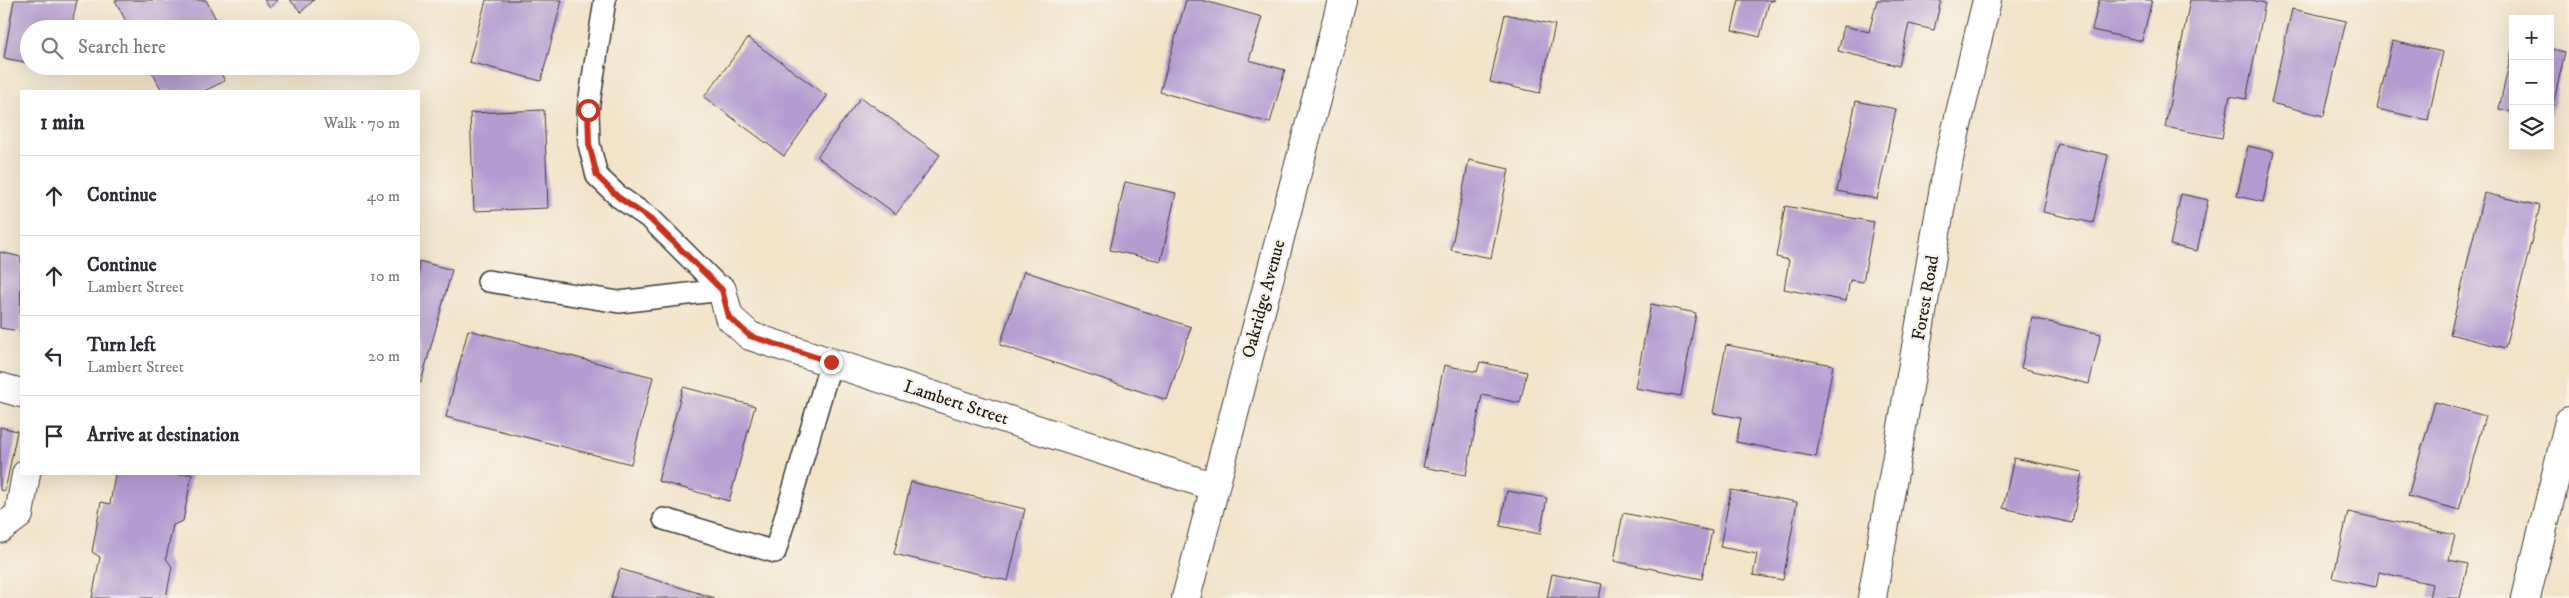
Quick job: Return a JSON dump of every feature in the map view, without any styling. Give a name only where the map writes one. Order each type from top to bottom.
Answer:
[{"type":"street","name":"Oakridge Avenue","points":[[1186,598],[1342,0]]},
{"type":"street","name":"Forest Road","points":[[1872,598],[1949,159],[1987,0]]},
{"type":"street","name":"Lambert Street","points":[[722,290],[729,317],[750,336],[1215,487]]},
{"type":"street","points":[[0,387],[20,392]]},
{"type":"street","points":[[2526,598],[2569,421]]},
{"type":"street","points":[[0,529],[19,515],[26,475]]},
{"type":"lane","points":[[605,0],[588,110],[589,144],[597,176],[618,197],[650,219],[722,290]]},
{"type":"lane","points":[[488,281],[619,302],[722,290]]},
{"type":"lane","points":[[664,519],[775,552],[831,362]]},
{"type":"building","points":[[14,0],[77,0],[73,20],[20,20],[20,61],[4,58]]},
{"type":"building","points":[[115,0],[185,0],[186,2],[206,0],[216,20],[125,20]]},
{"type":"building","points":[[264,0],[278,0],[270,7]]},
{"type":"building","points":[[290,0],[314,0],[301,12]]},
{"type":"building","points":[[486,0],[562,0],[541,81],[469,62]]},
{"type":"building","points":[[1186,0],[1201,0],[1262,17],[1249,60],[1285,70],[1270,123],[1160,92]]},
{"type":"building","points":[[1739,0],[1775,0],[1769,2],[1760,37],[1732,30]]},
{"type":"building","points":[[1877,0],[1941,0],[1934,30],[1909,24],[1899,66],[1838,51],[1844,26],[1869,32]]},
{"type":"building","points":[[2099,0],[2152,0],[2142,41],[2092,30]]},
{"type":"building","points":[[2190,0],[2251,0],[2265,3],[2246,99],[2230,96],[2222,138],[2165,127]]},
{"type":"building","points":[[2292,9],[2346,21],[2324,116],[2271,103]]},
{"type":"building","points":[[1505,14],[1555,25],[1540,93],[1490,82]]},
{"type":"building","points":[[748,38],[827,96],[784,156],[704,97]]},
{"type":"building","points":[[2392,41],[2443,52],[2428,120],[2377,109]]},
{"type":"building","points":[[2554,50],[2565,52],[2554,101]]},
{"type":"building","points":[[2509,64],[2509,111],[2499,109]]},
{"type":"building","points":[[154,75],[222,75],[225,81],[206,90],[161,90]]},
{"type":"building","points":[[861,97],[940,155],[896,214],[817,157]]},
{"type":"building","points":[[1856,101],[1896,109],[1877,199],[1837,191]]},
{"type":"building","points":[[544,110],[548,208],[474,211],[470,113]]},
{"type":"building","points":[[2058,144],[2108,155],[2093,223],[2043,212]]},
{"type":"building","points":[[2248,146],[2274,152],[2263,202],[2237,196]]},
{"type":"building","points":[[1469,160],[1509,169],[1491,258],[1451,250]]},
{"type":"building","points":[[1125,182],[1176,193],[1161,261],[1110,250]]},
{"type":"building","points":[[2484,193],[2540,206],[2505,348],[2450,334]]},
{"type":"building","points":[[2181,194],[2208,200],[2197,251],[2170,245]]},
{"type":"building","points":[[1785,206],[1874,222],[1863,282],[1850,280],[1846,301],[1784,289],[1789,260],[1776,257]]},
{"type":"building","points":[[0,252],[20,257],[20,331],[0,328]]},
{"type":"building","points":[[420,261],[452,270],[420,382]]},
{"type":"building","points":[[1024,271],[1191,327],[1167,400],[1000,345]]},
{"type":"building","points":[[1651,304],[1696,313],[1681,396],[1635,388]]},
{"type":"building","points":[[2032,318],[2101,334],[2089,384],[2021,368]]},
{"type":"building","points":[[468,330],[653,377],[631,464],[446,417]]},
{"type":"building","points":[[1726,345],[1833,365],[1816,457],[1736,442],[1741,418],[1713,413]]},
{"type":"building","points":[[1480,362],[1527,372],[1520,403],[1482,395],[1466,475],[1423,467],[1444,365],[1477,372]]},
{"type":"building","points":[[683,387],[755,406],[729,501],[658,481]]},
{"type":"building","points":[[2435,402],[2485,416],[2459,510],[2408,496]]},
{"type":"building","points":[[0,427],[17,431],[5,491],[0,490]]},
{"type":"building","points":[[2014,458],[2082,472],[2072,523],[2003,508]]},
{"type":"building","points":[[115,475],[192,475],[183,521],[173,525],[166,558],[172,567],[166,598],[92,598],[100,557],[92,552],[101,502],[110,504]]},
{"type":"building","points":[[911,482],[1025,509],[1008,581],[894,554]]},
{"type":"building","points":[[1731,490],[1797,502],[1783,580],[1753,575],[1757,554],[1720,547]]},
{"type":"building","points":[[1507,491],[1547,498],[1540,534],[1500,526]]},
{"type":"building","points":[[2348,512],[2455,535],[2449,560],[2468,564],[2460,598],[2429,598],[2432,584],[2379,572],[2376,587],[2333,578]]},
{"type":"building","points":[[1623,513],[1712,531],[1702,579],[1614,561]]},
{"type":"building","points":[[620,569],[715,598],[611,598]]},
{"type":"building","points":[[1552,574],[1602,584],[1599,598],[1547,598]]},
{"type":"route","points":[[588,110],[589,144],[597,176],[618,197],[650,219],[722,290],[729,317],[750,336],[831,362]]}]
